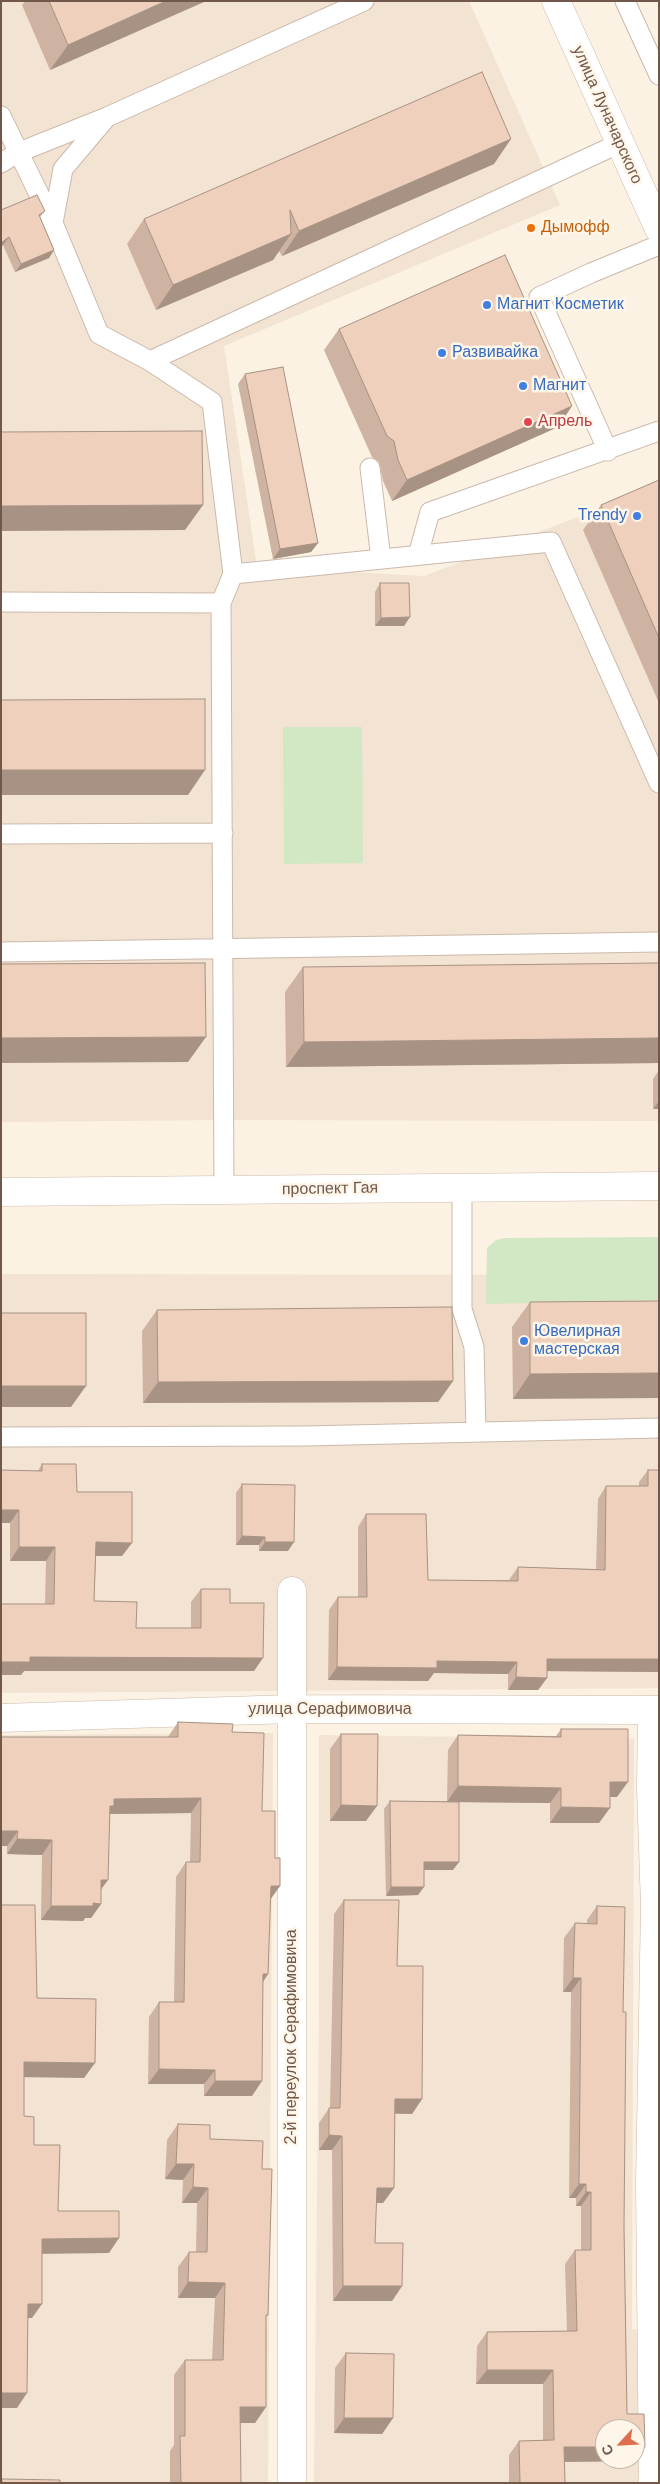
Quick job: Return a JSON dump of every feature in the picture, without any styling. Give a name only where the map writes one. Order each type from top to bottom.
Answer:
[{"type":"street","name":"улица Луначарского","points":[[557,1],[659,229]]},
{"type":"street","name":"проспект Гая","points":[[1,1192],[659,1186]]},
{"type":"street","name":"2-й переулок Серафимовича","points":[[292,1591],[292,2483]]},
{"type":"street","name":"улица Серафимовича","points":[[1,1718],[293,1709],[655,1710]]},
{"type":"street","points":[[653,2483],[650,2192],[654,1906],[651,1788],[655,1710]]},
{"type":"lane","points":[[1,162],[17,152],[107,117],[364,1]]},
{"type":"lane","points":[[625,1],[659,75]]},
{"type":"lane","points":[[1,116],[53,223],[98,334],[150,361],[212,402],[233,574],[221,603],[224,1190]]},
{"type":"lane","points":[[53,223],[63,169],[107,117]]},
{"type":"lane","points":[[150,361],[620,143]]},
{"type":"lane","points":[[608,451],[539,298],[591,273],[659,245]]},
{"type":"lane","points":[[418,555],[430,512],[608,451],[659,431]]},
{"type":"lane","points":[[370,468],[381,559]]},
{"type":"lane","points":[[233,574],[551,542],[659,783]]},
{"type":"lane","points":[[1,602],[221,603]]},
{"type":"lane","points":[[1,834],[223,833]]},
{"type":"lane","points":[[1,952],[659,942]]},
{"type":"lane","points":[[462,1188],[462,1308],[474,1348],[476,1432]]},
{"type":"lane","points":[[1,1437],[305,1436],[659,1428]]},
{"type":"shaded area","points":[[1,1],[469,1],[560,205],[224,346],[257,567],[424,576],[659,486],[659,1121],[223,1120],[1,1122]]},
{"type":"shaded area","points":[[1,1274],[659,1275],[659,1688],[1,1693]]},
{"type":"shaded area","points":[[273,1733],[268,2483],[1,2483],[1,1735]]},
{"type":"shaded area","points":[[319,1735],[634,1739],[632,2329],[641,2330],[639,2419],[595,2419],[595,2469],[638,2469],[638,2483],[314,2483],[319,2011]]},
{"type":"green space","points":[[283,727],[362,727],[363,863],[284,864]]},
{"type":"green space","points":[[659,1237],[659,1300],[486,1304],[487,1248],[496,1240],[505,1238]]},
{"type":"building","points":[[49,1],[166,1],[68,45]]},
{"type":"building","points":[[482,72],[511,139],[299,231],[290,210],[291,234],[173,285],[144,219]]},
{"type":"building","points":[[37,195],[45,211],[39,215],[54,250],[21,264],[9,237],[1,243],[1,210]]},
{"type":"building","points":[[505,255],[572,406],[407,480],[398,460],[394,441],[387,436],[339,329]]},
{"type":"building","points":[[283,367],[318,543],[280,549],[245,374]]},
{"type":"building","points":[[202,431],[203,505],[1,506],[1,432]]},
{"type":"building","points":[[659,480],[659,638],[601,505]]},
{"type":"building","points":[[380,583],[409,583],[410,617],[381,618]]},
{"type":"building","points":[[205,699],[205,770],[1,770],[1,700]]},
{"type":"building","points":[[205,963],[206,1037],[1,1038],[1,964]]},
{"type":"building","points":[[659,963],[659,1038],[304,1042],[303,967]]},
{"type":"building","points":[[659,1301],[659,1373],[530,1374],[530,1302]]},
{"type":"building","points":[[452,1307],[453,1381],[158,1382],[157,1310]]},
{"type":"building","points":[[1,1313],[86,1313],[86,1386],[1,1386]]},
{"type":"building","points":[[42,1464],[76,1464],[77,1492],[132,1492],[132,1543],[96,1542],[94,1601],[137,1602],[136,1628],[201,1628],[201,1589],[230,1589],[230,1603],[264,1603],[263,1658],[30,1657],[30,1662],[1,1662],[1,1604],[54,1604],[55,1547],[19,1547],[19,1510],[1,1510],[1,1470],[42,1471]]},
{"type":"building","points":[[648,1470],[659,1470],[659,1659],[547,1659],[547,1678],[516,1677],[517,1662],[437,1661],[437,1668],[337,1667],[338,1597],[367,1597],[366,1514],[426,1514],[428,1580],[518,1581],[518,1567],[605,1570],[606,1486],[648,1486]]},
{"type":"building","points":[[242,1484],[295,1485],[294,1542],[265,1542],[265,1537],[242,1536]]},
{"type":"building","points":[[178,1722],[233,1724],[232,1732],[264,1733],[262,1811],[275,1811],[275,1858],[280,1858],[280,1886],[271,1886],[268,1974],[263,1974],[262,2081],[215,2081],[215,2070],[159,2069],[159,2002],[184,2002],[186,1862],[200,1862],[201,1798],[114,1799],[114,1806],[110,1806],[108,1880],[101,1880],[101,1904],[93,1903],[93,1906],[51,1906],[52,1840],[17,1839],[18,1831],[1,1831],[1,1737],[178,1737]]},
{"type":"building","points":[[561,1729],[628,1729],[628,1782],[610,1782],[610,1808],[561,1807],[561,1788],[458,1786],[458,1735],[561,1737]]},
{"type":"building","points":[[341,1734],[378,1734],[377,1806],[341,1805]]},
{"type":"building","points":[[390,1801],[459,1802],[459,1862],[424,1862],[424,1887],[391,1887]]},
{"type":"building","points":[[344,1900],[399,1900],[397,1966],[423,1966],[422,2099],[395,2099],[394,2188],[377,2188],[375,2243],[403,2243],[402,2286],[343,2286],[342,2136],[329,2135],[329,2108],[340,2108]]},
{"type":"building","points":[[1,1905],[35,1905],[37,1998],[96,1999],[95,2063],[24,2062],[24,2116],[34,2117],[34,2145],[60,2145],[58,2211],[119,2211],[119,2238],[42,2239],[42,2304],[28,2304],[27,2393],[1,2393]]},
{"type":"building","points":[[597,1906],[625,1907],[623,2012],[626,2012],[624,2227],[627,2414],[644,2414],[644,2419],[595,2419],[595,2447],[564,2447],[565,2483],[520,2483],[519,2441],[554,2440],[553,2370],[487,2370],[487,2332],[577,2331],[575,2250],[591,2250],[591,2192],[586,2192],[586,2184],[579,2184],[581,1978],[573,1978],[575,1923],[597,1924]]},
{"type":"building","points":[[178,2124],[210,2125],[210,2139],[263,2141],[262,2169],[272,2169],[268,2315],[266,2315],[266,2407],[240,2407],[241,2483],[181,2483],[180,2436],[185,2436],[185,2360],[223,2360],[225,2283],[188,2282],[189,2252],[207,2252],[208,2188],[193,2187],[194,2164],[176,2164]]},
{"type":"building","points":[[346,2353],[394,2354],[393,2418],[344,2418]]},
{"type":"building","points":[[2,2479],[60,2480],[60,2483],[2,2483]]},
{"type":"place","name":"Дымофф","points":[[531,228]]},
{"type":"place","name":"Магнит Косметик","points":[[487,305]]},
{"type":"place","name":"Развивайка","points":[[442,353]]},
{"type":"place","name":"Магнит","points":[[523,386]]},
{"type":"place","name":"Апрель","points":[[528,422]]},
{"type":"place","name":"Trendy","points":[[637,516]]},
{"type":"place","name":"Ювелирная мастерская","points":[[524,1341]]}]
